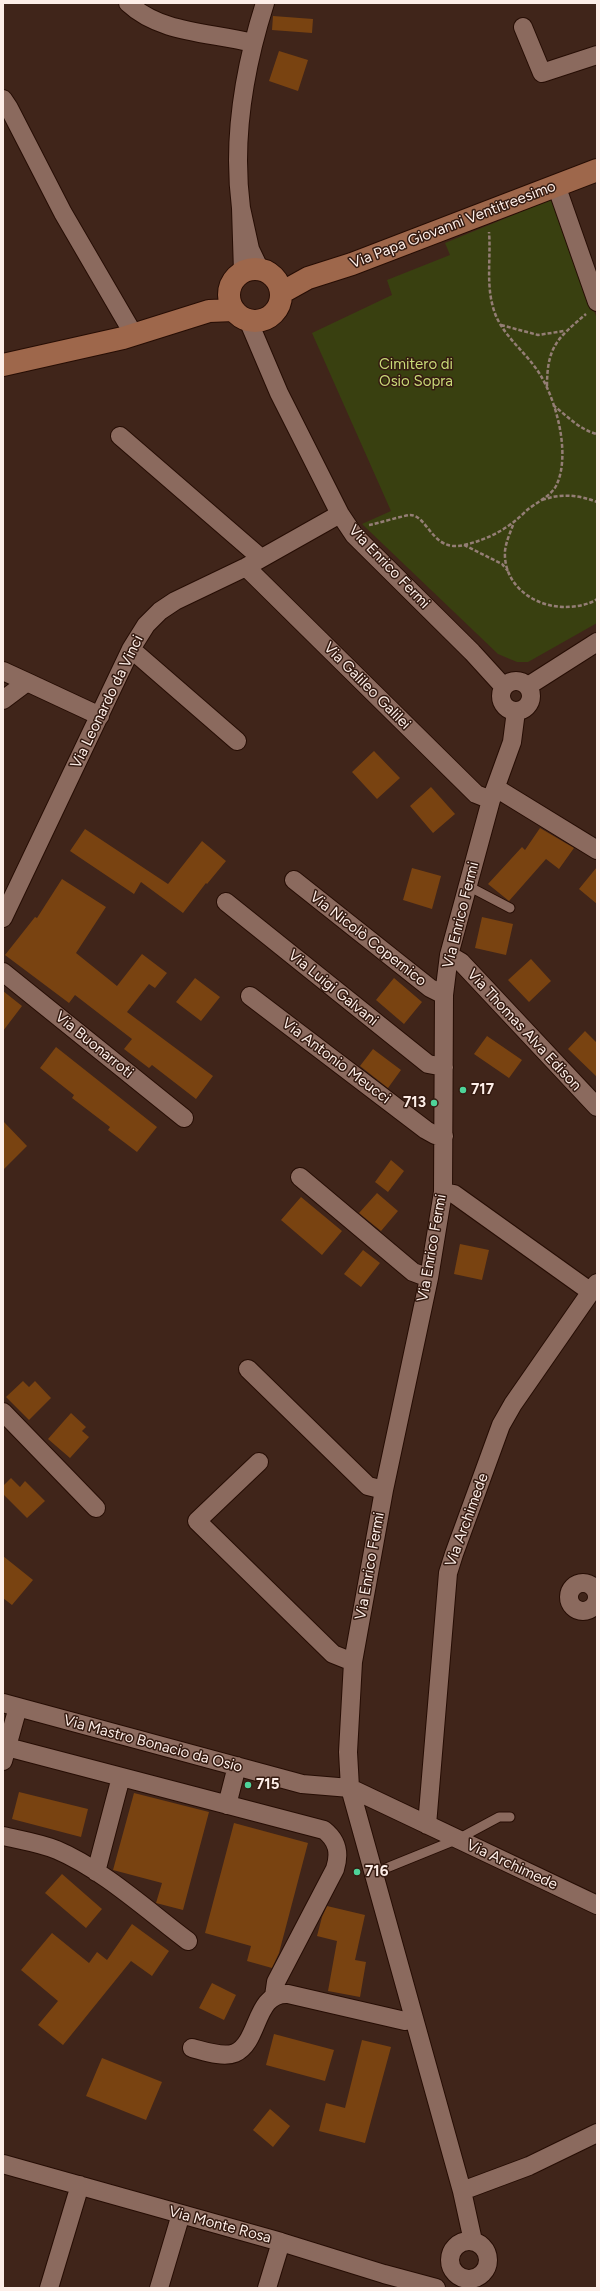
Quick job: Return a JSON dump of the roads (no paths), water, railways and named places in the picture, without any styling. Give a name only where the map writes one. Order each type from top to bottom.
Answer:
[{"type":"street","points":[[128,3],[149,18],[172,27],[252,43]]},
{"type":"street","points":[[3,365],[134,335],[209,312],[274,313],[278,307],[250,248],[241,208],[236,160],[252,43],[265,3]]},
{"type":"street","points":[[523,27],[542,74],[597,55]]},
{"type":"street","points":[[3,99],[74,232],[134,335]]},
{"type":"street","name":"Via Papa Giovanni Ventitreesimo","points":[[265,279],[308,278],[352,264],[484,212],[597,170]]},
{"type":"street","points":[[556,185],[595,306]]},
{"type":"street","points":[[244,312],[233,282],[265,279]]},
{"type":"street","name":"Via Enrico Fermi","points":[[244,312],[260,344],[279,393],[340,514],[354,535],[472,652],[503,686]]},
{"type":"street","name":"Via Galileo Galilei","points":[[120,436],[253,562],[476,794],[493,794],[597,850]]},
{"type":"street","name":"Via Leonardo da Vinci","points":[[3,918],[131,648],[146,625],[160,611],[175,601],[253,562],[340,514]]},
{"type":"street","points":[[528,686],[597,642]]},
{"type":"street","points":[[131,648],[237,741]]},
{"type":"street","points":[[3,671],[100,716]]},
{"type":"street","points":[[517,680],[528,686],[531,693],[528,705],[516,711],[503,705],[500,694],[503,686],[509,681],[517,680]]},
{"type":"street","points":[[3,700],[27,682]]},
{"type":"street","name":"Via Enrico Fermi","points":[[465,2242],[462,2191],[350,1788],[348,1752],[353,1662],[384,1490],[429,1278],[443,1192],[444,995],[449,955],[493,794],[512,742],[516,711]]},
{"type":"street","name":"Via Nicolò Copernico","points":[[294,880],[430,988],[444,995]]},
{"type":"street","name":"Via Luigi Galvani","points":[[226,902],[428,1064],[444,1067]]},
{"type":"street","name":"Via Thomas Alva Edison","points":[[449,955],[461,962],[597,1107]]},
{"type":"street","name":"Via Buonarroti","points":[[3,972],[184,1118]]},
{"type":"street","name":"Via Antonio Meucci","points":[[250,996],[426,1130],[435,1135],[444,1136]]},
{"type":"street","points":[[300,1177],[413,1272],[429,1278]]},
{"type":"street","name":"Via Archimede","points":[[427,1824],[448,1574],[454,1554],[502,1426],[513,1404],[594,1288],[454,1194],[443,1192]]},
{"type":"street","points":[[248,1369],[368,1486],[384,1490]]},
{"type":"street","points":[[3,1412],[96,1508]]},
{"type":"street","points":[[259,1462],[197,1522],[333,1654],[353,1662]]},
{"type":"street","points":[[594,1583],[596,1602],[594,1614],[577,1610],[569,1602],[568,1596],[570,1591],[578,1584],[594,1583]]},
{"type":"street","points":[[10,1705],[5,1754],[120,1777],[324,1830],[333,1837],[337,1846],[339,1857],[335,1869],[276,1982],[274,1996]]},
{"type":"street","name":"Via Mastro Bonacio da Osio","points":[[10,1705],[302,1784],[350,1788]]},
{"type":"street","points":[[227,1805],[236,1766]]},
{"type":"street","points":[[96,1872],[120,1777]]},
{"type":"street","name":"Via Archimede","points":[[350,1788],[597,1905]]},
{"type":"street","points":[[3,1836],[56,1849],[96,1872],[188,1941]]},
{"type":"street","points":[[192,2048],[217,2054],[235,2053],[244,2045],[270,1999],[277,1994],[288,1994],[405,2021],[414,2019]]},
{"type":"street","points":[[462,2191],[529,2166],[597,2133]]},
{"type":"street","name":"Via Monte Rosa","points":[[3,2164],[281,2242],[382,2281],[436,2288]]},
{"type":"street","points":[[49,2288],[80,2185]]},
{"type":"street","points":[[159,2288],[181,2214]]},
{"type":"street","points":[[267,2288],[281,2242]]},
{"type":"street","points":[[442,2288],[448,2288],[477,2281],[484,2271],[488,2259],[484,2248],[465,2242],[454,2248],[449,2258],[452,2270],[448,2288]]},
{"type":"street","points":[[452,2270],[459,2276],[477,2281]]},
{"type":"lane","points":[[468,886],[510,908]]},
{"type":"lane","points":[[374,1873],[458,1839],[499,1817],[510,1817]]},
{"type":"place","name":"717","points":[[463,1090]]},
{"type":"place","name":"713","points":[[434,1103]]},
{"type":"place","name":"715","points":[[248,1785]]},
{"type":"place","name":"716","points":[[357,1872]]},
{"type":"park label","name":"Cimitero di Osio Sopra","points":[[416,374]]}]
